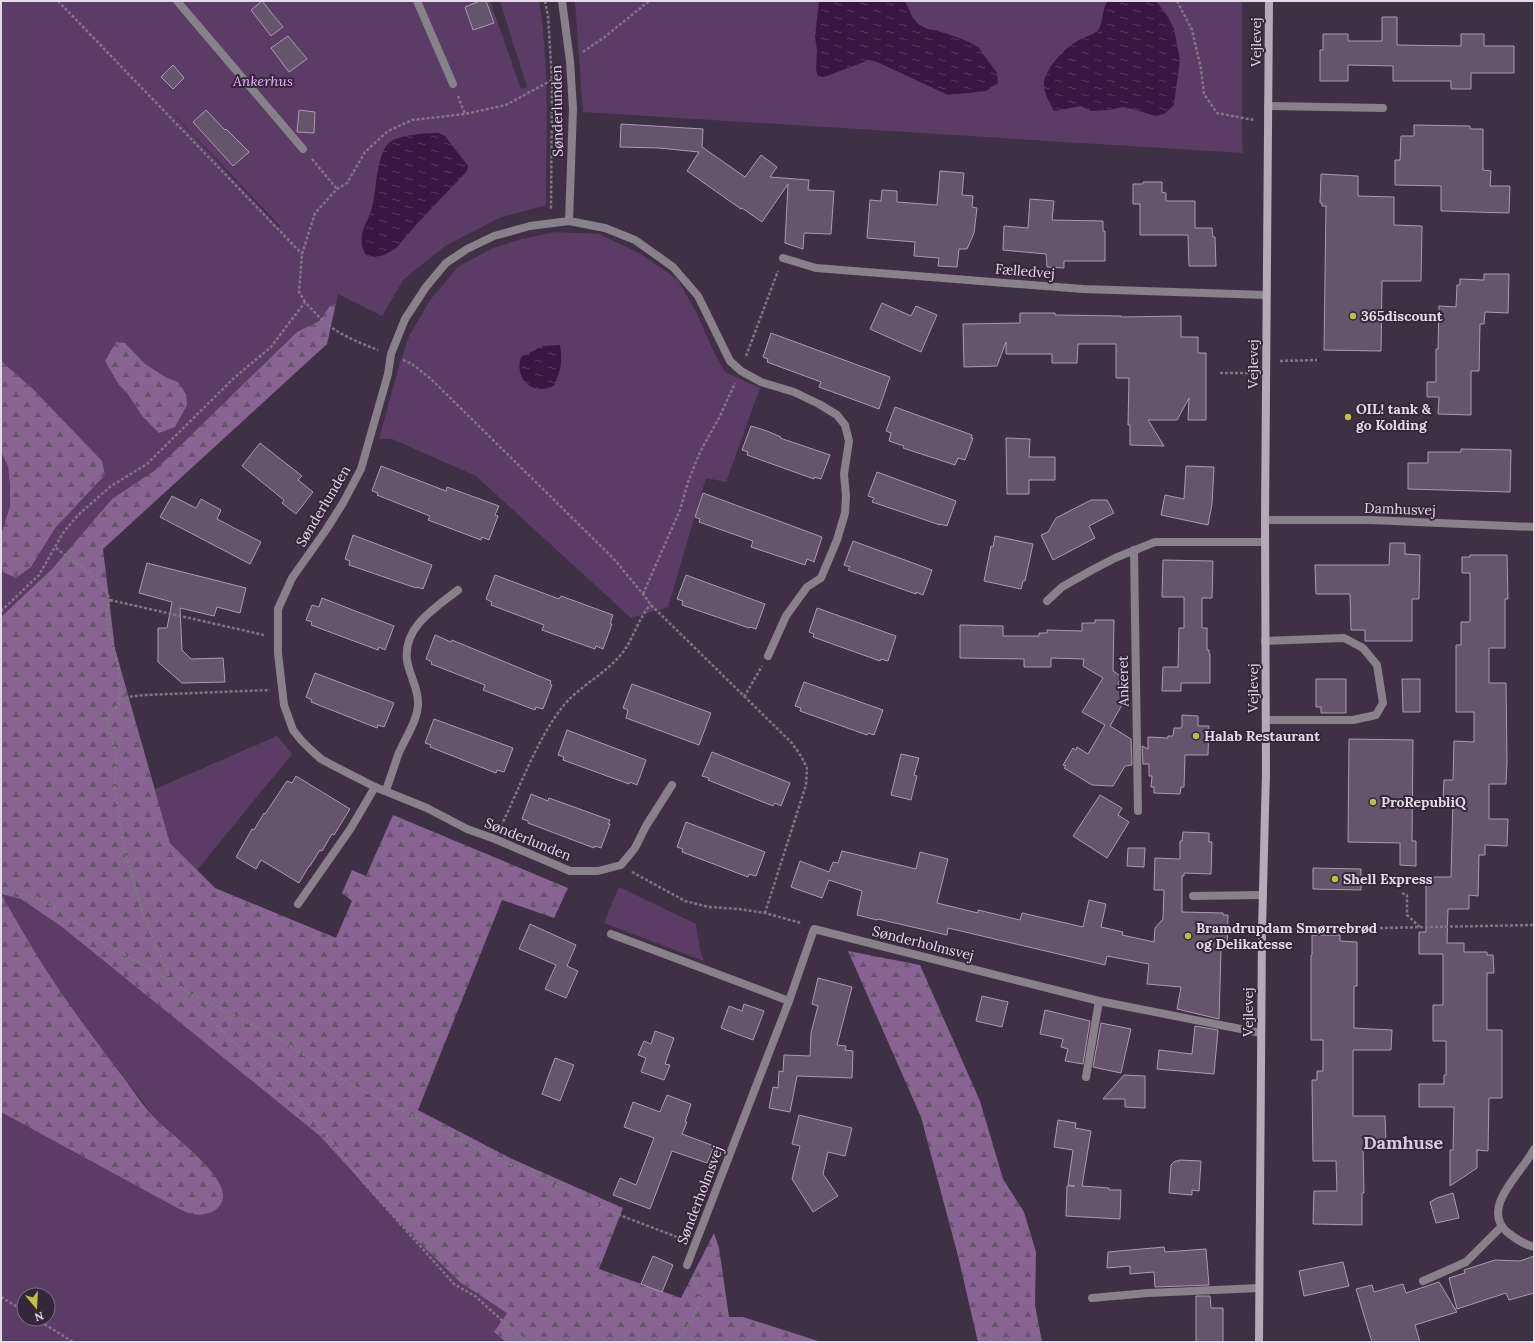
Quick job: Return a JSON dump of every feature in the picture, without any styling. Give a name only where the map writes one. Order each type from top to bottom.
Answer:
[{"type":"street","points":[[177,1],[303,149]]},
{"type":"street","points":[[417,1],[454,84]]},
{"type":"street","name":"Sønderlunden","points":[[562,1],[570,61],[573,109],[569,221]]},
{"type":"street","name":"Vejlevej","points":[[1259,1342],[1262,930],[1266,720],[1265,520],[1269,1]]},
{"type":"street","points":[[1268,106],[1383,108]]},
{"type":"street","name":"Sønderlunden","points":[[621,865],[598,871],[570,871],[467,828],[386,790],[375,787],[321,758],[300,740],[293,730],[284,705],[278,638],[278,609],[292,578],[326,530],[343,503],[361,469],[388,374],[391,354],[405,319],[426,287],[446,263],[467,249],[494,236],[530,226],[569,221],[605,228],[635,240],[673,267],[698,296],[730,361],[741,371],[761,382],[794,392],[820,404],[837,415],[845,425],[849,441],[844,474],[846,496],[845,513],[837,540],[821,578],[807,587],[786,616],[768,656]]},
{"type":"street","name":"Fælledvej","points":[[783,258],[816,268],[1083,289],[1266,295]]},
{"type":"street","name":"Damhusvej","points":[[1265,520],[1370,520],[1534,527]]},
{"type":"street","points":[[1047,601],[1062,587],[1115,558],[1155,542],[1265,542]]},
{"type":"street","name":"Ankeret","points":[[1134,550],[1138,811]]},
{"type":"street","points":[[386,790],[398,754],[415,719],[418,702],[407,660],[408,642],[417,626],[428,614],[458,590]]},
{"type":"street","points":[[1265,641],[1344,638],[1363,648],[1377,665],[1383,703],[1376,715],[1353,720],[1266,720]]},
{"type":"street","points":[[621,865],[635,848],[646,826],[672,785]]},
{"type":"street","points":[[298,904],[350,828],[375,787]]},
{"type":"street","points":[[1193,896],[1263,895]]},
{"type":"street","name":"Sønderholmsvej","points":[[687,1265],[696,1245],[789,1000],[814,929],[1099,1001],[1261,1033]]},
{"type":"street","points":[[611,934],[789,1000]]},
{"type":"street","points":[[1086,1076],[1099,1001]]},
{"type":"street","points":[[1534,1149],[1530,1159],[1512,1179],[1502,1197],[1497,1214],[1501,1227],[1516,1240],[1534,1247]]},
{"type":"street","points":[[1423,1281],[1466,1262],[1501,1227]]},
{"type":"street","points":[[1092,1298],[1148,1293],[1259,1288]]},
{"type":"path","points":[[58,1],[302,254]]},
{"type":"path","points":[[545,1],[548,16],[552,80],[551,223]]},
{"type":"path","points":[[649,1],[606,36],[570,61],[552,80],[506,105],[465,114],[412,120],[388,131],[365,152],[347,183],[337,189],[315,213],[302,254],[299,292],[305,302],[326,324],[360,343],[391,354],[412,364],[431,379],[613,558],[651,605],[791,742],[801,756],[806,768],[806,785],[765,913]]},
{"type":"path","points":[[1177,1],[1192,30],[1201,69],[1204,94],[1217,112],[1246,120],[1268,121]]},
{"type":"path","points":[[454,84],[465,114]]},
{"type":"path","points":[[303,149],[337,189]]},
{"type":"path","points":[[643,594],[680,510],[688,482],[700,452],[719,418],[741,371],[783,258]]},
{"type":"path","points":[[1,611],[39,575],[56,548],[63,533],[78,516],[111,486],[147,464],[234,378],[271,348],[305,302]]},
{"type":"path","points":[[1266,361],[1317,360]]},
{"type":"path","points":[[1220,373],[1266,373]]},
{"type":"path","points":[[56,548],[92,576],[106,590],[110,600],[105,621],[117,662],[120,702]]},
{"type":"path","points":[[110,600],[278,638]]},
{"type":"path","points":[[495,839],[540,743],[552,721],[566,704],[623,653],[634,636],[646,609],[651,605]]},
{"type":"path","points":[[744,697],[768,656]]},
{"type":"path","points":[[170,980],[142,912],[124,848],[115,791],[116,754],[107,718],[120,702],[127,697],[282,689]]},
{"type":"path","points":[[621,865],[685,901],[709,908],[740,909],[765,913],[809,925],[814,929]]},
{"type":"path","points":[[1,892],[13,892],[39,898],[64,913],[110,946],[170,980],[189,993],[280,1039],[344,1081],[490,1155],[618,1214],[696,1245]]},
{"type":"path","points":[[1402,893],[1407,895],[1407,915],[1420,927]]},
{"type":"path","points":[[1262,930],[1534,925]]},
{"type":"path","points":[[189,993],[226,1036],[295,1095],[362,1181],[454,1284],[476,1296],[526,1342]]},
{"type":"path","points":[[675,1342],[688,1326],[700,1302],[697,1286],[687,1265]]},
{"type":"path","points":[[1,1296],[16,1306]]},
{"type":"path","points":[[49,1327],[72,1342]]},
{"type":"green space","name":"Ankerhus","points":[[1,1],[490,1],[521,89],[527,87],[500,1],[539,1],[545,52],[546,77],[546,205],[499,218],[445,246],[404,279],[382,316],[338,294],[336,303],[329,307],[319,321],[297,332],[154,471],[112,499],[51,570],[1,617]],"holes":[[[174,115],[280,226],[279,228]],[[421,134],[414,227],[395,249],[362,234],[373,207],[377,174],[389,142]]]},
{"type":"green space","points":[[575,1],[1242,1],[1243,153],[583,112]]},
{"type":"green space","points":[[556,232],[599,234],[641,254],[678,280],[696,312],[713,350],[725,372],[760,388],[726,482],[706,478],[668,607],[631,618],[476,476],[392,439],[379,439],[399,366],[409,336],[430,300],[458,267],[493,248],[522,239]]},
{"type":"green space","points":[[336,303],[327,344],[103,549],[115,649],[170,843],[215,888],[336,938],[352,901],[342,893],[352,870],[366,876],[393,815],[568,888],[554,918],[502,900],[418,1110],[510,1158],[623,1208],[599,1269],[681,1298],[714,1233],[719,1248],[729,1317],[743,1317],[821,1342],[506,1342],[494,1332],[507,1313],[461,1283],[402,1226],[320,1136],[62,927],[21,899],[1,894],[1,617],[51,570],[112,499],[154,471],[297,332],[319,321],[329,307]]},
{"type":"green space","points":[[116,342],[125,343],[145,364],[167,378],[178,382],[186,394],[187,405],[175,427],[159,433],[143,417],[127,393],[119,385],[105,361]]},
{"type":"green space","points":[[1,361],[32,388],[102,461],[105,475],[55,528],[31,567],[16,578],[3,572],[1,563],[1,535],[10,506],[10,484],[8,466],[1,452]]},
{"type":"green space","points":[[277,736],[292,754],[197,870],[170,843],[155,789]]},
{"type":"green space","points":[[619,887],[696,924],[700,950],[704,961],[604,923]]},
{"type":"green space","points":[[1,894],[21,899],[62,927],[320,1136],[402,1226],[461,1283],[507,1313],[495,1332],[506,1342],[1,1342],[1,1112],[179,1209],[193,1214],[217,1209],[222,1203],[223,1194],[215,1176],[156,1119],[97,1043],[45,969]]},
{"type":"green space","points":[[1,894],[46,970],[82,1022],[142,1103],[157,1120],[195,1154],[214,1175],[220,1185],[223,1200],[214,1211],[198,1215],[181,1210],[1,1112]]},
{"type":"green space","points":[[848,951],[920,965],[980,1101],[1003,1179],[1024,1212],[1036,1252],[1035,1305],[1042,1342],[978,1342],[958,1256],[921,1117]]},
{"type":"water","points":[[819,1],[905,1],[912,16],[918,24],[927,29],[940,31],[969,42],[979,48],[997,73],[998,83],[986,91],[948,95],[877,62],[869,60],[824,77],[818,76],[816,70],[817,50],[815,37]]},
{"type":"water","points":[[1108,1],[1156,1],[1168,17],[1174,29],[1180,60],[1174,105],[1164,114],[1155,116],[1123,107],[1091,111],[1081,106],[1054,111],[1049,101],[1044,82],[1049,70],[1068,47],[1098,30],[1101,24],[1104,8]]},
{"type":"water","points":[[439,133],[445,136],[468,166],[467,171],[395,249],[384,255],[374,257],[367,256],[362,247],[362,236],[374,200],[379,164],[385,148],[393,140],[406,136]]},
{"type":"water","points":[[560,345],[561,366],[554,386],[541,389],[530,386],[526,383],[521,374],[521,357],[543,346]]},
{"type":"building","points":[[262,1],[283,27],[271,36],[251,10]]},
{"type":"building","points":[[480,1],[486,1],[494,23],[473,30],[465,7]]},
{"type":"building","points":[[1382,17],[1397,17],[1397,45],[1461,46],[1461,34],[1484,34],[1484,46],[1514,46],[1514,73],[1471,73],[1471,89],[1451,89],[1451,81],[1393,81],[1393,66],[1348,65],[1348,81],[1320,81],[1320,50],[1323,50],[1323,34],[1348,34],[1348,41],[1382,41]]},
{"type":"building","points":[[288,36],[307,59],[289,72],[271,48]]},
{"type":"building","points":[[173,65],[184,78],[173,89],[161,77]]},
{"type":"building","points":[[206,110],[249,152],[233,166],[193,122]]},
{"type":"building","points":[[299,110],[315,112],[314,133],[297,132]]},
{"type":"building","points":[[621,124],[703,129],[702,147],[745,177],[761,155],[777,167],[770,177],[809,180],[808,190],[834,191],[831,234],[804,233],[803,249],[785,243],[788,184],[762,222],[687,171],[699,152],[659,148],[620,147]]},
{"type":"building","points":[[1414,125],[1470,126],[1470,129],[1483,129],[1483,170],[1491,171],[1490,186],[1510,186],[1509,213],[1441,211],[1441,186],[1395,185],[1395,160],[1400,160],[1401,136],[1414,136]]},
{"type":"building","points":[[940,171],[964,173],[962,195],[973,196],[972,207],[977,208],[974,233],[967,249],[959,249],[957,267],[938,266],[939,258],[914,256],[915,242],[867,238],[870,200],[881,201],[882,190],[897,191],[897,202],[937,205]]},
{"type":"building","name":"365discount","points":[[1321,174],[1358,176],[1358,196],[1394,197],[1394,225],[1422,226],[1421,281],[1382,281],[1381,351],[1324,350],[1326,206],[1322,206],[1322,203],[1320,203]]},
{"type":"building","points":[[1143,182],[1162,182],[1162,192],[1166,193],[1166,201],[1195,201],[1195,228],[1212,228],[1213,237],[1215,237],[1216,266],[1189,266],[1188,235],[1140,235],[1140,204],[1133,204],[1133,184],[1143,184]]},
{"type":"building","points":[[1030,199],[1054,201],[1052,220],[1103,221],[1103,231],[1105,231],[1105,261],[1064,261],[1064,268],[1047,267],[1046,254],[1003,250],[1004,226],[1028,228]]},
{"type":"building","points":[[1484,274],[1509,274],[1508,313],[1485,312],[1484,324],[1480,324],[1479,371],[1471,371],[1471,415],[1438,414],[1439,397],[1427,397],[1427,382],[1436,382],[1436,349],[1438,349],[1439,306],[1456,307],[1457,285],[1460,285],[1460,279],[1484,280]]},
{"type":"building","points":[[882,303],[911,316],[916,306],[937,315],[921,352],[870,329]]},
{"type":"building","points":[[1020,313],[1055,313],[1055,315],[1121,317],[1181,316],[1181,337],[1198,337],[1198,353],[1206,353],[1206,420],[1188,420],[1189,398],[1177,420],[1148,420],[1164,446],[1130,445],[1130,425],[1128,425],[1129,378],[1116,378],[1116,344],[1078,344],[1077,363],[1052,363],[1052,354],[1006,354],[1006,342],[997,366],[964,367],[963,324],[1020,323]]},
{"type":"building","points":[[771,333],[890,377],[879,409],[819,387],[821,382],[767,362],[768,359],[763,357]]},
{"type":"building","points":[[895,407],[972,435],[971,438],[973,438],[965,460],[958,458],[955,465],[903,448],[904,446],[889,441],[891,433],[886,431]]},
{"type":"building","points":[[751,426],[767,431],[781,437],[780,438],[830,455],[821,479],[814,477],[814,479],[747,455],[748,452],[742,450]]},
{"type":"building","points":[[1006,438],[1030,439],[1029,457],[1055,457],[1055,480],[1029,480],[1029,494],[1007,494]]},
{"type":"building","points":[[260,443],[302,476],[298,480],[313,492],[296,514],[282,503],[284,500],[242,466]]},
{"type":"building","points":[[1461,449],[1511,450],[1510,492],[1408,489],[1408,463],[1428,463],[1428,452],[1461,452]]},
{"type":"building","points":[[381,466],[446,491],[447,487],[499,506],[495,515],[498,516],[489,540],[482,537],[481,540],[428,520],[430,516],[377,495],[378,493],[372,491]]},
{"type":"building","points":[[1186,466],[1214,467],[1212,504],[1208,525],[1161,515],[1165,495],[1184,499]]},
{"type":"building","points":[[877,472],[956,501],[947,526],[872,502],[874,498],[868,496]]},
{"type":"building","points":[[703,493],[822,537],[814,562],[807,559],[805,565],[751,547],[753,541],[699,522],[700,519],[695,517]]},
{"type":"building","points":[[172,496],[196,508],[201,499],[221,510],[217,519],[261,542],[250,564],[160,517]]},
{"type":"building","points":[[1091,500],[1107,500],[1114,513],[1089,526],[1095,538],[1053,560],[1041,535],[1048,532],[1056,518]]},
{"type":"building","points":[[353,535],[432,565],[423,589],[416,588],[349,565],[350,561],[345,559]]},
{"type":"building","points":[[995,536],[1033,544],[1025,581],[1023,581],[1021,589],[984,581],[991,546],[993,547]]},
{"type":"building","points":[[853,541],[932,570],[923,595],[916,592],[916,594],[848,570],[850,567],[844,565]]},
{"type":"building","points":[[1390,543],[1405,543],[1405,554],[1420,555],[1419,599],[1412,599],[1412,641],[1365,641],[1365,630],[1351,630],[1350,594],[1316,594],[1315,565],[1389,565]]},
{"type":"building","points":[[1470,555],[1507,555],[1508,599],[1505,599],[1505,648],[1489,648],[1489,683],[1506,683],[1506,784],[1489,784],[1489,819],[1508,819],[1507,846],[1485,845],[1485,855],[1479,855],[1478,896],[1469,895],[1469,909],[1448,909],[1447,943],[1464,943],[1464,952],[1487,952],[1487,955],[1493,955],[1494,973],[1487,973],[1487,1030],[1502,1030],[1502,1098],[1489,1098],[1488,1151],[1477,1150],[1477,1168],[1450,1186],[1450,1150],[1453,1150],[1454,1107],[1419,1107],[1419,1084],[1444,1084],[1444,1075],[1446,1075],[1446,1041],[1433,1041],[1433,1005],[1443,1005],[1443,954],[1419,954],[1419,932],[1426,932],[1426,877],[1451,877],[1453,800],[1443,800],[1444,780],[1453,780],[1454,741],[1474,742],[1474,712],[1456,712],[1456,645],[1461,645],[1461,622],[1470,622],[1470,573],[1462,573],[1462,557],[1470,557]]},
{"type":"building","points":[[1163,560],[1213,561],[1212,598],[1202,598],[1202,628],[1207,628],[1207,650],[1209,650],[1210,654],[1210,683],[1181,683],[1181,691],[1162,691],[1163,667],[1178,667],[1179,628],[1184,628],[1184,597],[1162,597]]},
{"type":"building","points":[[147,563],[246,588],[240,613],[217,607],[214,616],[180,608],[182,650],[191,659],[223,658],[225,682],[182,683],[158,662],[158,628],[167,628],[172,602],[139,593]]},
{"type":"building","points":[[495,575],[559,599],[561,596],[613,615],[610,624],[612,624],[603,649],[596,646],[595,649],[542,630],[544,625],[491,605],[492,602],[486,599]]},
{"type":"building","points":[[686,575],[765,604],[756,629],[749,628],[682,605],[683,601],[677,599]]},
{"type":"building","points":[[322,598],[394,626],[385,650],[379,647],[378,650],[311,625],[312,622],[306,620],[312,605],[319,607]]},
{"type":"building","points":[[817,608],[896,636],[888,661],[881,659],[880,661],[813,637],[814,634],[809,632]]},
{"type":"building","points":[[1095,620],[1114,620],[1113,671],[1122,677],[1118,684],[1130,691],[1110,726],[1131,739],[1132,765],[1125,766],[1113,786],[1092,785],[1064,768],[1066,766],[1063,765],[1073,748],[1076,750],[1077,747],[1088,754],[1105,725],[1082,712],[1103,678],[1083,666],[1084,659],[1051,658],[1051,667],[1024,667],[1024,659],[960,658],[960,625],[1003,626],[1003,636],[1039,636],[1039,633],[1047,633],[1047,630],[1082,631],[1082,623],[1095,623]]},
{"type":"building","points":[[435,635],[451,642],[452,640],[551,681],[550,684],[552,685],[543,709],[536,707],[535,710],[483,690],[485,685],[431,664],[432,662],[426,659]]},
{"type":"building","points":[[315,673],[394,703],[384,727],[378,725],[377,728],[311,702],[312,700],[306,697]]},
{"type":"building","points":[[1316,679],[1346,679],[1346,713],[1321,713],[1321,707],[1316,707]]},
{"type":"building","points":[[1402,679],[1420,679],[1420,712],[1403,712]]},
{"type":"building","points":[[804,682],[883,710],[874,735],[868,733],[867,735],[800,711],[801,708],[795,706]]},
{"type":"building","points":[[632,684],[711,713],[699,745],[626,718],[628,710],[623,708]]},
{"type":"building","points":[[1182,715],[1198,716],[1198,726],[1209,726],[1208,755],[1185,755],[1184,787],[1181,787],[1180,794],[1154,793],[1154,787],[1151,787],[1152,776],[1149,776],[1149,764],[1143,764],[1142,746],[1148,749],[1148,737],[1168,738],[1168,736],[1173,736],[1174,728],[1181,728],[1182,726]]},
{"type":"building","points":[[434,719],[513,748],[504,772],[497,770],[496,773],[430,747],[431,745],[425,743]]},
{"type":"building","points":[[567,730],[646,760],[637,785],[630,782],[629,784],[563,760],[564,757],[558,755]]},
{"type":"building","name":"ProRepubliQ","points":[[1349,739],[1413,740],[1412,841],[1416,841],[1416,866],[1400,865],[1400,843],[1348,842]]},
{"type":"building","points":[[712,752],[790,783],[781,806],[775,803],[773,806],[708,780],[709,778],[702,776]]},
{"type":"building","points":[[901,754],[919,758],[914,775],[917,776],[911,800],[891,795]]},
{"type":"building","points":[[296,776],[350,809],[334,835],[332,834],[322,851],[320,850],[299,883],[261,860],[256,869],[236,857],[252,829],[254,830],[264,813],[265,814],[287,781],[292,783]]},
{"type":"building","points":[[531,794],[548,801],[549,798],[610,820],[608,824],[610,824],[601,848],[595,846],[594,848],[528,823],[528,821],[522,819]]},
{"type":"building","points":[[1100,795],[1122,808],[1118,815],[1129,822],[1107,858],[1073,836]]},
{"type":"building","points":[[686,822],[765,852],[756,876],[749,874],[748,877],[682,852],[683,849],[677,847]]},
{"type":"building","points":[[1183,832],[1209,833],[1209,842],[1212,842],[1211,874],[1184,873],[1184,876],[1182,876],[1182,912],[1223,913],[1223,915],[1228,915],[1227,949],[1221,950],[1219,1019],[1177,1009],[1181,987],[1147,984],[1149,964],[1107,956],[1105,965],[948,928],[947,935],[857,915],[862,891],[829,880],[822,898],[791,887],[800,861],[829,872],[833,862],[838,863],[842,851],[916,869],[920,852],[948,859],[937,903],[978,913],[978,910],[1020,920],[1022,913],[1083,927],[1089,900],[1106,904],[1101,927],[1123,932],[1122,935],[1154,942],[1155,928],[1163,919],[1164,890],[1154,890],[1155,858],[1180,859],[1180,841],[1182,841]]},
{"type":"building","points":[[1128,848],[1145,848],[1144,867],[1127,866]]},
{"type":"building","points":[[1313,868],[1361,869],[1361,890],[1313,889]]},
{"type":"building","points":[[530,924],[576,945],[567,966],[578,971],[566,998],[545,989],[556,965],[519,949]]},
{"type":"building","points":[[1312,935],[1340,935],[1340,941],[1357,942],[1357,986],[1354,986],[1354,1028],[1392,1030],[1391,1050],[1353,1050],[1353,1116],[1385,1116],[1386,1144],[1375,1144],[1375,1146],[1363,1147],[1364,1193],[1362,1193],[1362,1225],[1313,1224],[1314,1191],[1337,1191],[1336,1161],[1313,1161],[1312,1080],[1317,1080],[1317,1071],[1323,1071],[1323,1040],[1311,1040]]},
{"type":"building","points":[[818,978],[852,987],[837,1045],[846,1046],[845,1050],[853,1051],[852,1078],[797,1076],[790,1112],[769,1108],[773,1087],[778,1088],[779,1071],[783,1072],[784,1055],[810,1056],[811,1033],[818,1006],[812,1004]]},
{"type":"building","points":[[982,996],[1008,1002],[1002,1027],[976,1021]]},
{"type":"building","points":[[744,1004],[764,1011],[753,1040],[721,1028],[729,1006],[742,1011]]},
{"type":"building","points":[[1045,1010],[1090,1021],[1083,1064],[1065,1061],[1068,1049],[1061,1047],[1063,1039],[1040,1034]]},
{"type":"building","points":[[1101,1023],[1131,1029],[1121,1073],[1093,1067]]},
{"type":"building","points":[[1195,1026],[1218,1030],[1214,1074],[1157,1069],[1159,1050],[1192,1054]]},
{"type":"building","points":[[655,1031],[674,1038],[665,1064],[670,1065],[664,1080],[641,1072],[646,1058],[638,1055],[644,1041],[651,1044]]},
{"type":"building","points":[[555,1058],[574,1065],[560,1101],[542,1094]]},
{"type":"building","points":[[1124,1075],[1145,1076],[1145,1108],[1125,1107],[1125,1099],[1103,1099]]},
{"type":"building","points":[[667,1095],[691,1104],[685,1122],[687,1122],[682,1134],[714,1146],[707,1163],[672,1151],[650,1209],[613,1195],[620,1178],[636,1185],[654,1138],[624,1127],[633,1102],[660,1112]]},
{"type":"building","points":[[799,1115],[852,1128],[845,1156],[828,1152],[823,1174],[838,1196],[813,1212],[792,1179],[800,1146],[792,1144]]},
{"type":"building","points":[[1058,1120],[1076,1123],[1075,1128],[1091,1131],[1082,1186],[1109,1188],[1109,1190],[1121,1190],[1120,1219],[1066,1216],[1067,1186],[1075,1186],[1068,1185],[1073,1150],[1054,1147]]},
{"type":"building","points":[[1175,1161],[1201,1161],[1199,1191],[1192,1190],[1192,1195],[1169,1193],[1171,1165]]},
{"type":"building","points":[[1453,1193],[1459,1218],[1436,1223],[1430,1202]]},
{"type":"building","points":[[1164,1247],[1165,1252],[1206,1249],[1209,1285],[1155,1287],[1154,1272],[1130,1274],[1130,1266],[1107,1268],[1108,1252]]},
{"type":"building","points":[[653,1256],[673,1265],[662,1292],[641,1284]]},
{"type":"building","points":[[1534,1256],[1534,1293],[1509,1300],[1506,1293],[1457,1309],[1449,1278],[1465,1273],[1464,1270],[1495,1260],[1520,1261]]},
{"type":"building","points":[[1343,1262],[1349,1286],[1304,1296],[1299,1271]]},
{"type":"building","points":[[1439,1282],[1457,1312],[1415,1325],[1420,1342],[1372,1342],[1356,1289],[1372,1285],[1374,1292],[1403,1284],[1406,1293]]},
{"type":"building","points":[[1196,1296],[1210,1296],[1211,1308],[1223,1308],[1223,1342],[1196,1342]]},
{"type":"place","name":"365discount","points":[[1353,316]]},
{"type":"place","name":"OIL! tank & go Kolding","points":[[1348,417]]},
{"type":"place","name":"Halab Restaurant","points":[[1196,736]]},
{"type":"place","name":"ProRepubliQ","points":[[1373,802]]},
{"type":"place","name":"Shell Express","points":[[1335,879]]},
{"type":"place","name":"Bramdrupdam Smørrebrød og Delikatesse","points":[[1188,936]]},
{"type":"district","name":"Damhuse","points":[[1403,1143]]}]
